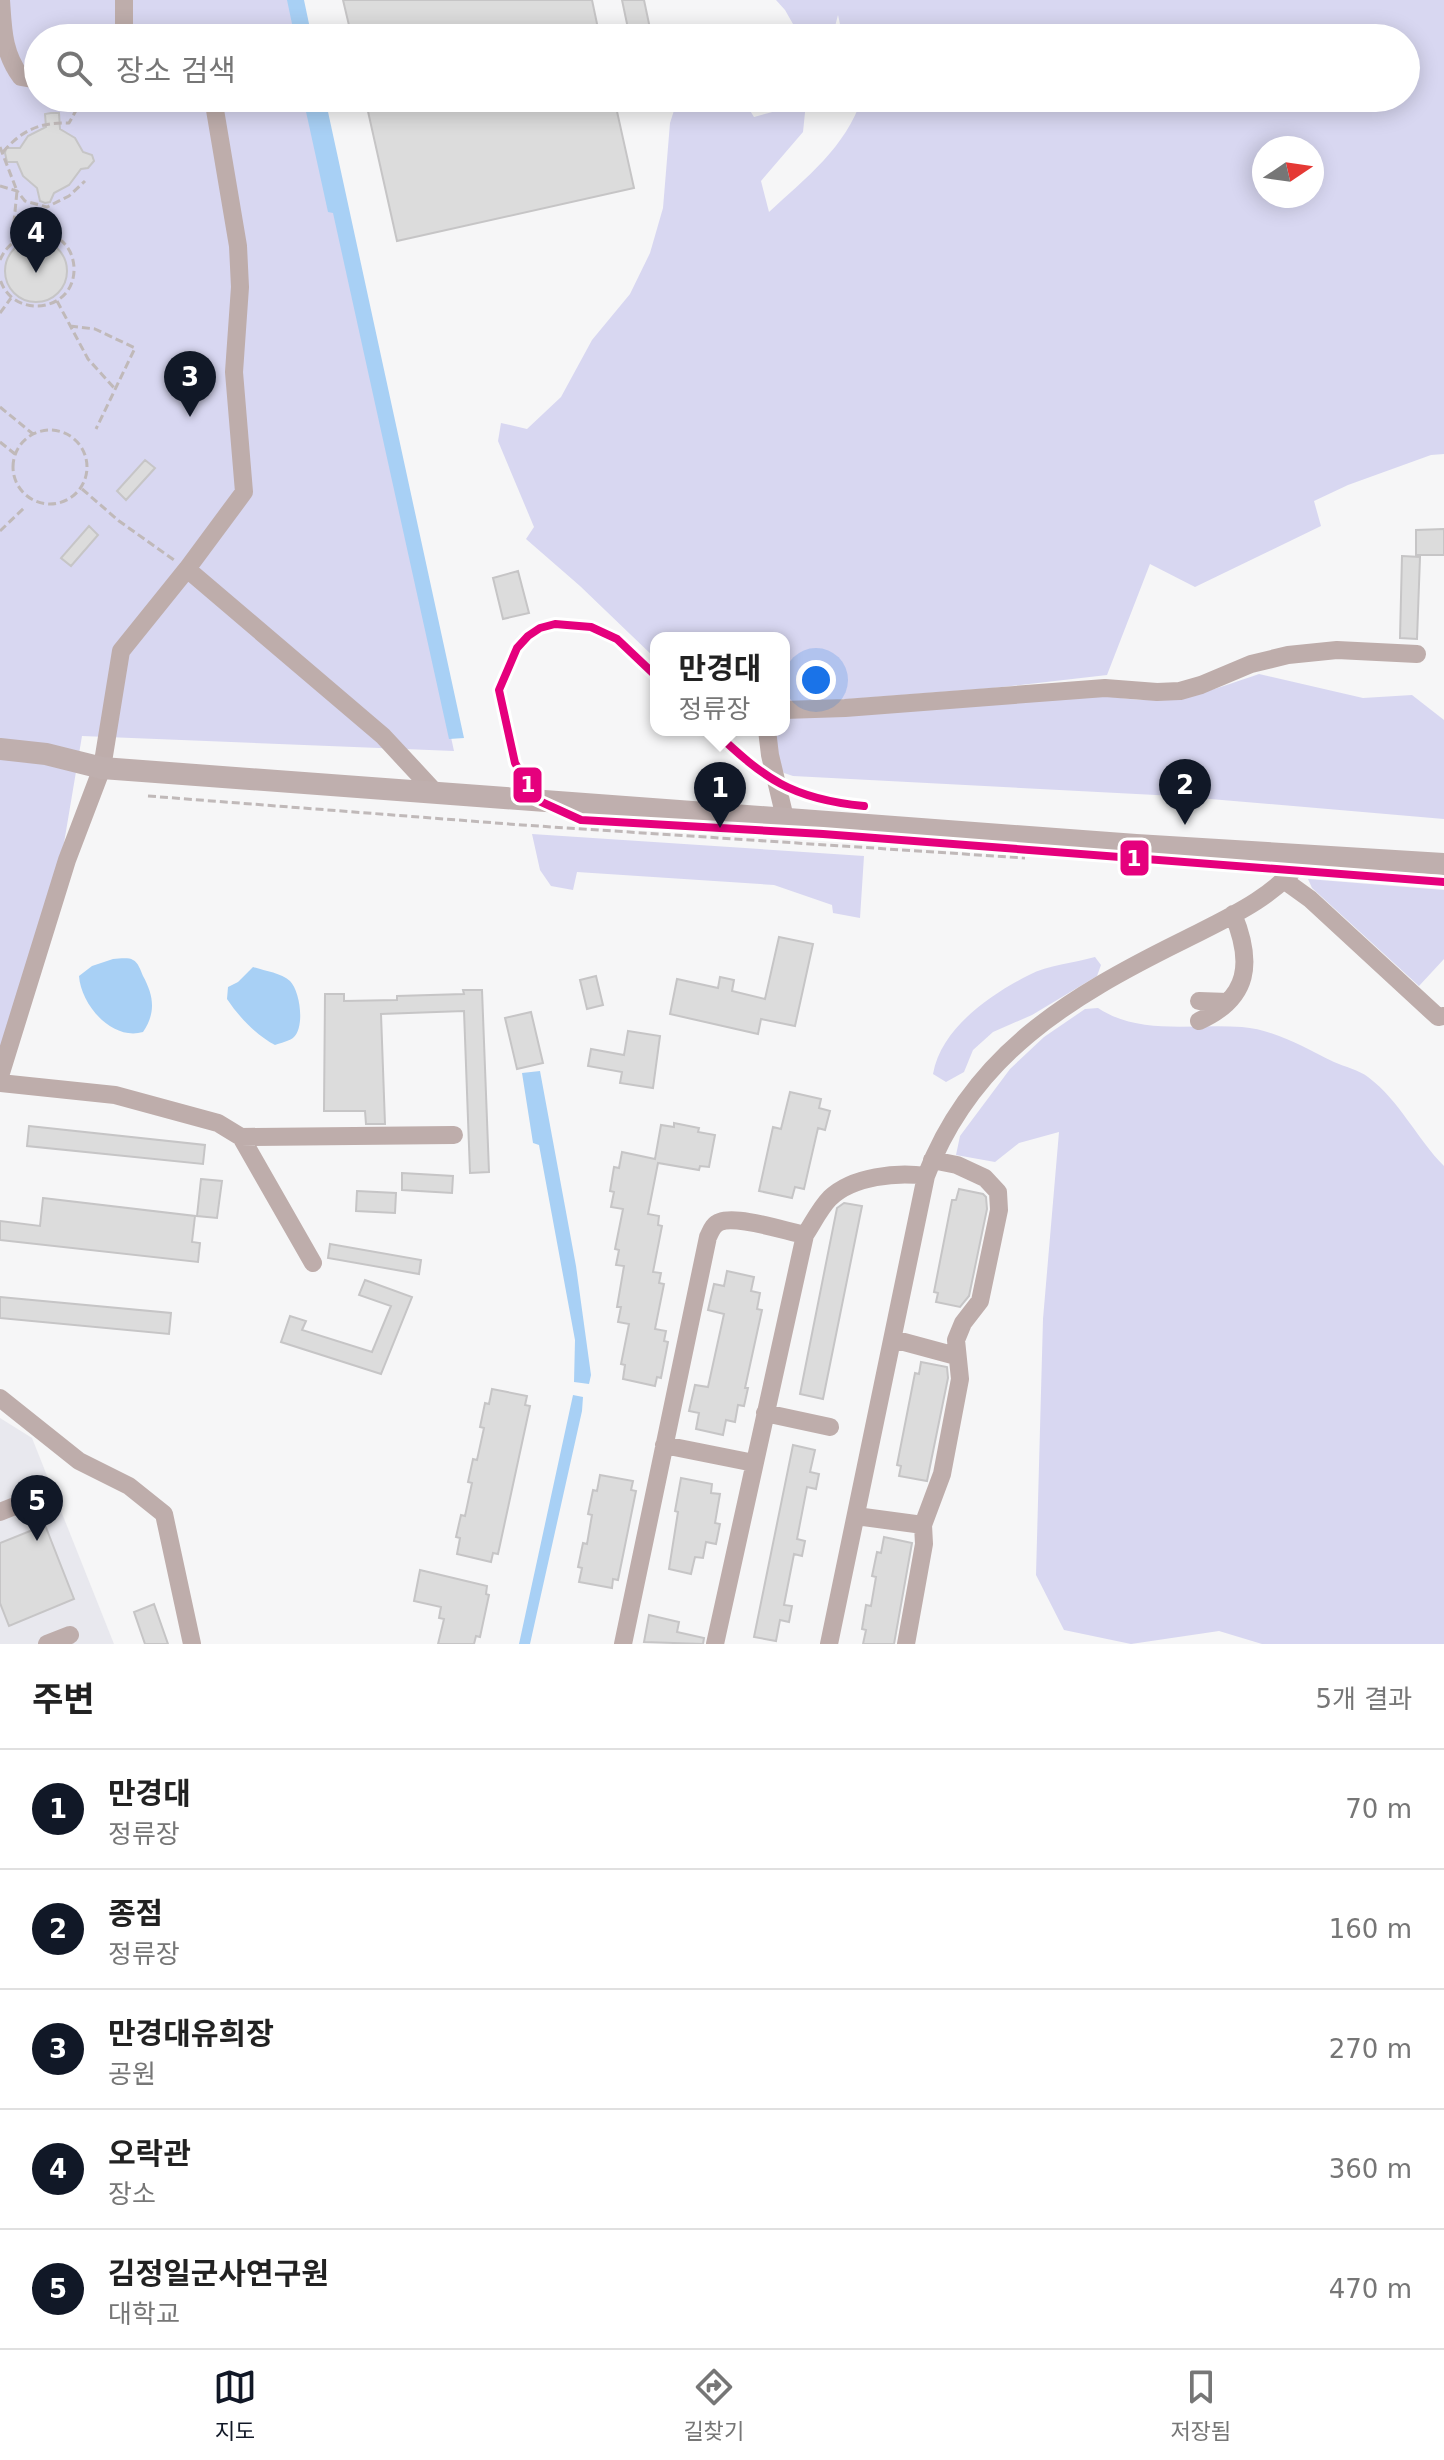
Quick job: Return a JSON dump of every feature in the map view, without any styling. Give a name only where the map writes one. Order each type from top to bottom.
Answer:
[{"type":"main road","points":[[0,749],[46,754],[102,768],[1304,857],[1444,864]]},
{"type":"street","points":[[1,0],[3,40],[11,63],[24,78]]},
{"type":"street","points":[[124,0],[124,24]]},
{"type":"street","points":[[0,1076],[67,860],[102,768],[121,651],[244,492],[234,372],[240,287],[238,246],[215,112]]},
{"type":"street","points":[[187,569],[383,736],[435,792]]},
{"type":"street","points":[[790,710],[1105,688],[1180,691],[1251,664],[1288,655],[1337,650],[1417,654]]},
{"type":"street","points":[[768,736],[785,818]]},
{"type":"street","points":[[829,1644],[929,1168],[941,1139],[964,1103],[996,1063],[1032,1029],[1145,959],[1233,914],[1285,881],[1304,857]]},
{"type":"street","points":[[1285,881],[1310,899],[1438,1017],[1444,1016]]},
{"type":"street","points":[[1199,1021],[1228,1002],[1242,983],[1246,969],[1245,955],[1233,914]]},
{"type":"street","points":[[1199,1001],[1228,1002]]},
{"type":"street","points":[[0,1083],[115,1095],[218,1123],[241,1137],[313,1263]]},
{"type":"street","points":[[241,1137],[454,1135]]},
{"type":"street","points":[[715,1644],[805,1235],[830,1198],[853,1185],[957,1165],[985,1178],[998,1192],[999,1210],[980,1301],[963,1323],[956,1340],[960,1379],[942,1474],[923,1525],[924,1544],[906,1644]]},
{"type":"street","points":[[623,1644],[708,1237],[720,1222],[733,1220],[805,1235]]},
{"type":"street","points":[[893,1339],[956,1356]]},
{"type":"street","points":[[0,1398],[79,1461],[129,1486],[164,1514],[192,1644]]},
{"type":"street","points":[[765,1413],[830,1427]]},
{"type":"street","points":[[664,1445],[754,1463]]},
{"type":"street","points":[[0,1512],[30,1500]]},
{"type":"street","points":[[856,1516],[923,1525]]},
{"type":"street","points":[[47,1644],[70,1635]]},
{"type":"path","points":[[75,112],[69,123],[49,122],[32,127],[1,149],[17,191],[25,201],[47,207],[69,196],[85,181]]},
{"type":"path","points":[[0,186],[17,191]]},
{"type":"path","points":[[12,242],[17,191]]},
{"type":"path","points":[[0,260],[19,236],[33,232],[48,234],[61,241],[70,253],[74,267],[72,282],[64,295],[39,308],[24,306],[11,298],[0,279]]},
{"type":"path","points":[[0,313],[11,298]]},
{"type":"path","points":[[57,301],[88,359],[116,391]]},
{"type":"path","points":[[70,326],[95,329],[135,348],[96,429]]},
{"type":"path","points":[[0,407],[33,434]]},
{"type":"path","points":[[59,430],[68,433],[82,445],[88,471],[75,496],[47,505],[29,498],[16,483],[13,473],[15,454],[25,439],[33,434],[59,430]]},
{"type":"path","points":[[0,442],[15,454]]},
{"type":"path","points":[[81,489],[119,521],[187,569]]},
{"type":"path","points":[[0,531],[25,507]]},
{"type":"path","points":[[148,796],[522,825],[1025,858]]},
{"type":"path","points":[[1368,880],[1444,886]]},
{"type":"shaded area","points":[[0,0],[290,0],[295,24],[24,24],[24,112],[315,112],[454,751],[82,736],[64,843],[0,1056]]},
{"type":"shaded area","points":[[776,0],[1444,0],[1444,454],[1431,455],[1348,485],[1314,501],[1321,526],[1195,587],[1150,564],[1107,675],[993,688],[790,704],[790,632],[650,632],[650,653],[526,539],[534,527],[498,441],[501,423],[527,429],[561,397],[592,340],[630,294],[650,253],[663,208],[674,112],[751,112],[754,117],[773,112],[805,112],[803,132],[761,181],[769,212],[823,161],[846,132],[857,112],[1420,112],[1420,24],[840,24],[838,15],[836,24],[793,24]]},
{"type":"shaded area","points":[[1259,674],[1363,698],[1412,695],[1444,720],[1444,819],[1175,796],[793,776],[784,773],[777,762],[772,736],[790,736],[790,713],[1103,695],[1145,700],[1200,693]]},
{"type":"shaded area","points":[[532,834],[864,856],[860,918],[833,913],[832,905],[774,885],[577,872],[573,890],[551,886],[540,870]]},
{"type":"shaded area","points":[[1308,879],[1444,890],[1444,959],[1419,986],[1312,888]]},
{"type":"shaded area","points":[[1095,957],[1101,965],[1097,976],[1032,1015],[993,1032],[973,1050],[964,1072],[946,1082],[933,1074],[946,1042],[984,1003],[1036,972]]},
{"type":"shaded area","points":[[1098,1008],[1114,1017],[1149,1025],[1242,1027],[1290,1040],[1368,1077],[1390,1097],[1444,1166],[1444,1644],[1262,1644],[1219,1631],[1131,1644],[1064,1630],[1036,1575],[1043,1319],[1059,1132],[1019,1143],[995,1162],[956,1155],[960,1136],[1010,1069],[1044,1037],[1085,1009]]},
{"type":"shaded area","points":[[0,1418],[32,1438],[114,1644],[0,1644]]},
{"type":"water","points":[[287,0],[304,0],[309,24],[292,24]]},
{"type":"water","points":[[306,112],[328,112],[464,738],[449,739],[333,213],[328,212]]},
{"type":"water","points":[[113,959],[135,961],[147,983],[152,1011],[143,1032],[120,1031],[110,1026],[85,998],[79,976],[92,966]]},
{"type":"water","points":[[253,967],[282,976],[293,986],[299,1000],[300,1017],[297,1032],[290,1040],[275,1045],[268,1041],[248,1025],[227,999],[228,987]]},
{"type":"water","points":[[540,1071],[576,1266],[591,1375],[589,1384],[574,1382],[575,1340],[539,1145],[533,1143],[522,1073]]},
{"type":"water","points":[[573,1395],[583,1397],[582,1411],[530,1644],[519,1644]]},
{"type":"building","points":[[343,0],[592,0],[597,24],[349,24]]},
{"type":"building","points":[[622,0],[644,0],[649,24],[627,24]]},
{"type":"building","points":[[368,112],[617,112],[634,188],[397,241]]},
{"type":"building","points":[[59,113],[60,129],[75,138],[83,152],[92,155],[94,161],[88,168],[81,169],[69,185],[54,193],[50,202],[45,203],[40,201],[37,188],[23,176],[17,162],[7,162],[5,153],[6,148],[20,148],[28,136],[46,127],[45,114]]},
{"type":"building","points":[[30,240],[42,240],[58,249],[65,259],[65,283],[58,293],[42,302],[30,302],[10,288],[5,277],[5,265],[19,245]]},
{"type":"building","points":[[145,460],[155,468],[126,500],[117,491]]},
{"type":"building","points":[[89,526],[98,535],[71,566],[61,558]]},
{"type":"building","points":[[1444,529],[1444,555],[1416,555],[1416,530]]},
{"type":"building","points":[[1402,556],[1420,557],[1417,639],[1400,638]]},
{"type":"building","points":[[518,571],[529,613],[503,619],[493,578]]},
{"type":"building","points":[[779,937],[813,944],[795,1026],[761,1019],[758,1034],[670,1014],[677,979],[718,988],[720,977],[734,980],[732,991],[765,999]]},
{"type":"building","points":[[596,976],[603,1005],[587,1009],[580,980]]},
{"type":"building","points":[[463,990],[482,990],[489,1172],[470,1173],[464,1011],[381,1014],[385,1124],[366,1124],[365,1111],[324,1111],[325,994],[344,994],[344,1001],[397,1000],[397,996],[464,994]]},
{"type":"building","points":[[531,1012],[543,1063],[517,1069],[505,1018]]},
{"type":"building","points":[[628,1031],[660,1036],[653,1088],[620,1083],[622,1072],[588,1066],[591,1049],[624,1055]]},
{"type":"building","points":[[790,1092],[821,1099],[819,1108],[830,1111],[825,1130],[818,1128],[804,1189],[795,1187],[792,1198],[759,1191],[773,1127],[781,1129]]},
{"type":"building","points":[[674,1123],[715,1135],[709,1167],[700,1166],[699,1170],[658,1163],[648,1214],[659,1216],[658,1225],[662,1226],[653,1272],[661,1273],[659,1283],[664,1284],[655,1329],[666,1331],[664,1341],[668,1342],[661,1378],[657,1377],[655,1386],[623,1379],[625,1365],[621,1364],[629,1324],[618,1322],[621,1307],[617,1307],[624,1266],[616,1265],[619,1250],[615,1249],[623,1209],[611,1207],[614,1192],[610,1191],[614,1167],[619,1168],[622,1152],[655,1159],[661,1125],[674,1127]]},
{"type":"building","points":[[29,1126],[205,1145],[203,1164],[27,1146]]},
{"type":"building","points":[[402,1173],[453,1176],[452,1193],[402,1190]]},
{"type":"building","points":[[201,1179],[222,1181],[217,1218],[197,1216]]},
{"type":"building","points":[[959,1189],[983,1194],[987,1209],[969,1296],[960,1307],[936,1302],[938,1293],[934,1292],[952,1200],[956,1200]]},
{"type":"building","points":[[357,1191],[396,1193],[395,1213],[356,1211]]},
{"type":"building","points":[[43,1198],[195,1216],[192,1242],[200,1243],[198,1262],[0,1240],[0,1221],[40,1226]]},
{"type":"building","points":[[844,1203],[862,1206],[823,1399],[800,1394],[837,1208]]},
{"type":"building","points":[[330,1244],[421,1260],[419,1274],[328,1258]]},
{"type":"building","points":[[727,1271],[754,1277],[751,1291],[760,1293],[757,1309],[762,1310],[744,1406],[738,1405],[735,1422],[726,1420],[723,1435],[696,1429],[699,1413],[689,1411],[695,1385],[708,1387],[724,1314],[708,1310],[714,1284],[724,1286]]},
{"type":"building","points":[[365,1280],[412,1297],[381,1374],[281,1342],[290,1316],[306,1321],[302,1330],[372,1352],[391,1306],[359,1295]]},
{"type":"building","points":[[0,1297],[171,1313],[169,1334],[0,1318]]},
{"type":"building","points":[[921,1362],[947,1367],[948,1378],[927,1481],[899,1476],[901,1466],[897,1465],[915,1373],[919,1374]]},
{"type":"building","points":[[492,1389],[527,1396],[525,1405],[530,1406],[498,1554],[493,1553],[491,1562],[457,1554],[460,1538],[456,1537],[461,1515],[465,1516],[472,1483],[468,1482],[484,1428],[480,1427],[485,1403],[489,1404]]},
{"type":"building","points":[[793,1445],[815,1450],[810,1472],[819,1474],[816,1489],[807,1487],[797,1539],[805,1541],[802,1556],[794,1554],[784,1605],[792,1606],[789,1622],[780,1620],[776,1641],[754,1637]]},
{"type":"building","points":[[600,1475],[633,1481],[631,1490],[636,1491],[618,1580],[613,1579],[612,1588],[579,1582],[582,1568],[578,1567],[583,1543],[587,1544],[592,1515],[588,1514]]},
{"type":"building","points":[[681,1478],[712,1484],[711,1493],[720,1494],[715,1523],[720,1524],[716,1544],[706,1542],[703,1558],[695,1557],[691,1574],[669,1569]]},
{"type":"building","points":[[45,1525],[74,1599],[9,1626],[0,1603],[0,1543]]},
{"type":"building","points":[[884,1537],[912,1543],[894,1644],[863,1644],[866,1605],[871,1606],[876,1577],[872,1576]]},
{"type":"building","points":[[420,1570],[487,1586],[486,1594],[489,1595],[480,1637],[476,1636],[474,1644],[438,1644],[444,1619],[439,1618],[441,1607],[414,1601]]},
{"type":"building","points":[[154,1604],[168,1644],[145,1644],[134,1612]]},
{"type":"building","points":[[649,1615],[679,1622],[677,1632],[704,1638],[703,1644],[644,1642]]},
{"type":"transit line","name":"1","points":[[650,670],[617,639],[591,627],[555,624],[540,628],[517,648],[499,690],[515,763],[537,800],[581,820],[823,834],[1444,882]]},
{"type":"transit line","name":"1","points":[[720,736],[748,762],[781,784],[817,798],[864,806]]},
{"type":"place","name":"오락관","points":[[36,273]]},
{"type":"place","name":"만경대유희장","points":[[190,417]]},
{"type":"place","name":"종점","points":[[1185,825]]},
{"type":"place","name":"만경대","points":[[720,828]]},
{"type":"place","name":"김정일군사연구원","points":[[37,1541]]}]
